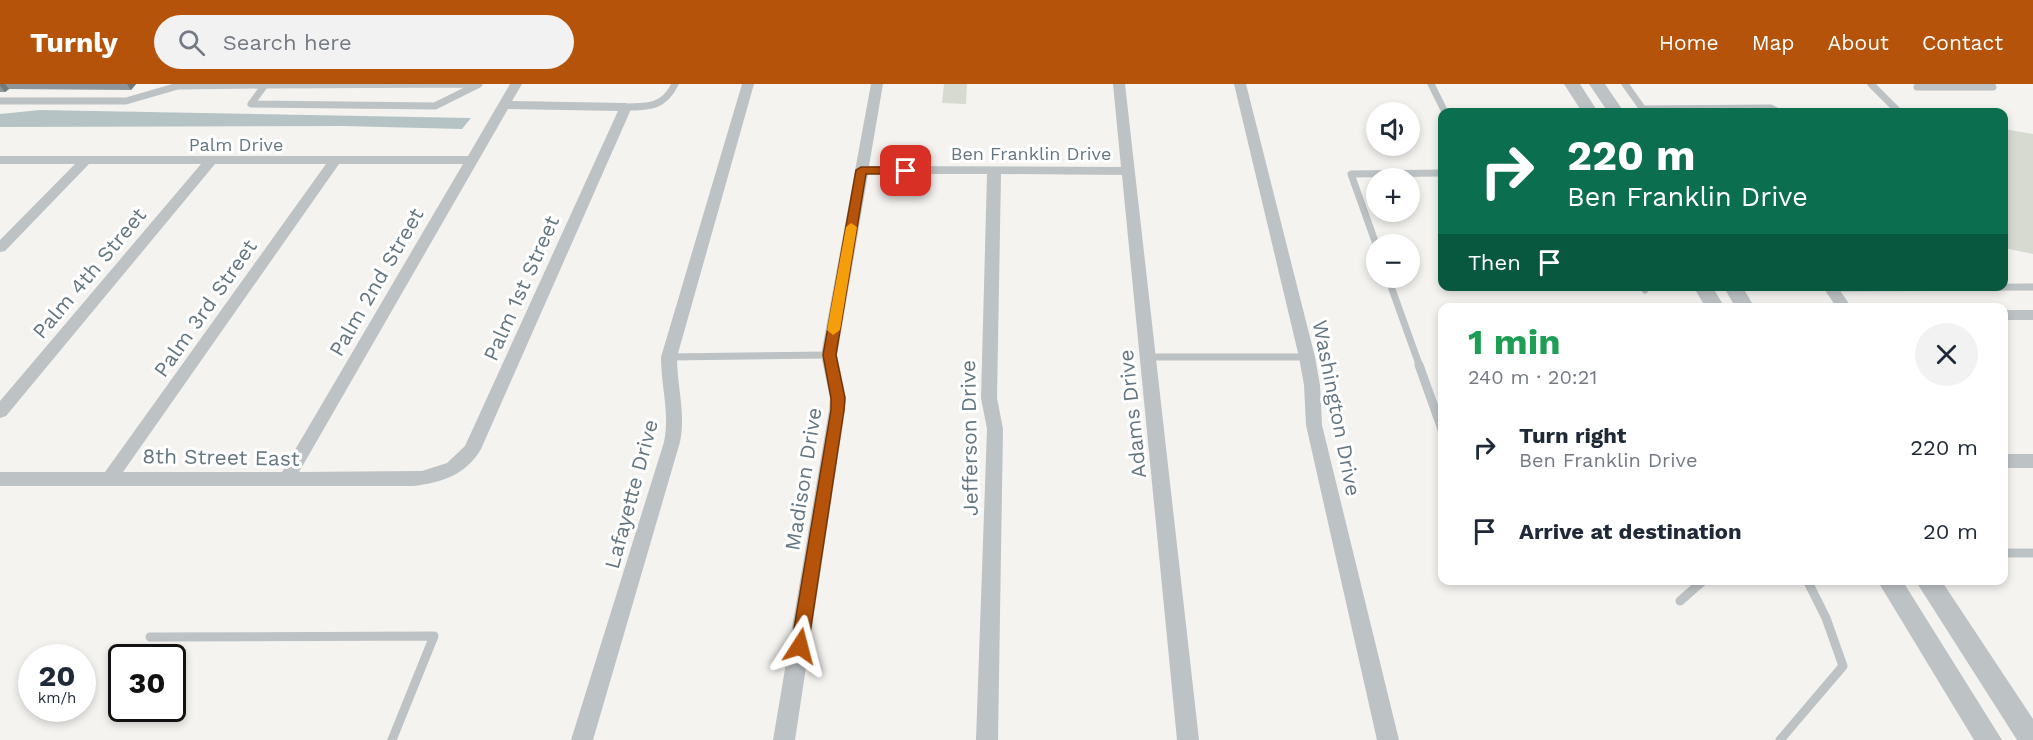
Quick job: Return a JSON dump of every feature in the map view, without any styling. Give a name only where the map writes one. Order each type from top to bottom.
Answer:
[{"type":"street","name":"Palm 2nd Street","points":[[286,480],[516,84]]},
{"type":"street","name":"Lafayette Drive","points":[[582,740],[672,442],[676,422],[669,380],[669,357],[748,84]]},
{"type":"street","name":"Madison Drive","points":[[784,740],[837,410],[838,398],[829,355],[877,84]]},
{"type":"street","name":"Adams Drive","points":[[1119,84],[1188,740]]},
{"type":"street","name":"Washington Drive","points":[[1240,84],[1307,357],[1312,384],[1314,425],[1388,740]]},
{"type":"street","points":[[1572,84],[1587,108]]},
{"type":"street","points":[[1597,84],[1613,108]]},
{"type":"street","points":[[502,105],[626,107]]},
{"type":"street","name":"Palm 1st Street","points":[[441,475],[454,469],[472,449],[626,107]]},
{"type":"street","name":"Palm Drive","points":[[0,160],[334,162],[471,160]]},
{"type":"street","points":[[0,248],[85,161]]},
{"type":"street","name":"Palm 4th Street","points":[[0,412],[210,162]]},
{"type":"street","name":"Palm 3rd Street","points":[[110,478],[334,162]]},
{"type":"street","name":"Ben Franklin Drive","points":[[861,170],[1129,171]]},
{"type":"street","name":"Jefferson Drive","points":[[987,740],[995,429],[989,398],[994,171]]},
{"type":"street","points":[[2008,315],[2033,315]]},
{"type":"street","points":[[2008,460],[2033,461]]},
{"type":"street","name":"8th Street East","points":[[0,479],[413,479],[441,475]]},
{"type":"street","points":[[1892,585],[1989,740]]},
{"type":"street","points":[[1930,585],[2032,740]]},
{"type":"lane","points":[[0,101],[126,101],[178,86],[473,84]]},
{"type":"lane","points":[[266,86],[251,104],[435,106],[480,84]]},
{"type":"lane","points":[[626,107],[663,104],[670,98],[675,84]]},
{"type":"lane","points":[[1431,84],[1442,108]]},
{"type":"lane","points":[[1625,84],[1642,108]]},
{"type":"lane","points":[[1871,84],[1895,108]]},
{"type":"lane","points":[[1917,87],[1993,87],[1990,84]]},
{"type":"lane","points":[[1372,234],[1351,174],[1438,173]]},
{"type":"lane","points":[[2008,287],[2033,287]]},
{"type":"lane","points":[[1392,288],[1438,418]]},
{"type":"lane","points":[[669,357],[829,355]]},
{"type":"lane","points":[[1148,357],[1307,357]]},
{"type":"lane","points":[[2008,554],[2031,556]]},
{"type":"lane","points":[[1680,601],[1698,585]]},
{"type":"lane","points":[[1779,740],[1844,666],[1826,618],[1810,585]]},
{"type":"lane","points":[[150,637],[434,636],[392,740]]},
{"type":"shaded area","points":[[944,84],[967,84],[966,104],[942,103]]},
{"type":"shaded area","points":[[40,110],[471,118],[462,129],[343,126],[0,127],[0,114]]},
{"type":"shaded area","points":[[2008,130],[2033,134],[2033,254],[2008,249]]},
{"type":"slow traffic","points":[[833,330],[851,227]]},
{"type":"route","points":[[800,646],[837,410],[838,398],[829,355],[861,170],[906,171]]}]
